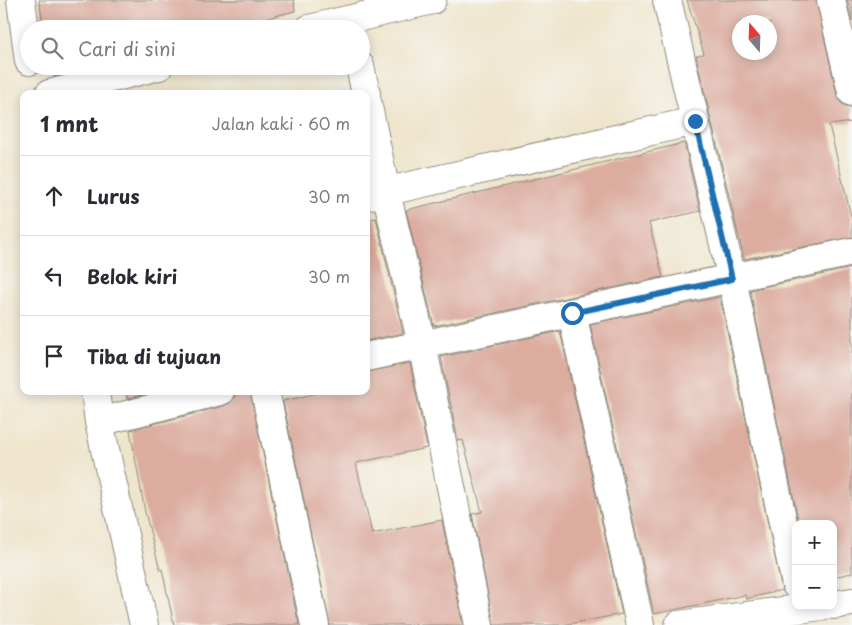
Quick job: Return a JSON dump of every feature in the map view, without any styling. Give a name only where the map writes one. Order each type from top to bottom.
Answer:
[{"type":"street","points":[[21,0],[24,20]]},
{"type":"street","points":[[337,20],[432,0]]},
{"type":"street","points":[[667,0],[797,565]]},
{"type":"street","points":[[831,0],[852,92]]},
{"type":"street","points":[[30,75],[32,90]]},
{"type":"street","points":[[65,90],[124,75]]},
{"type":"street","points":[[362,75],[365,90]]},
{"type":"street","points":[[376,194],[695,121]]},
{"type":"street","points":[[370,135],[376,194],[422,344],[479,625]]},
{"type":"street","points":[[370,356],[852,252]]},
{"type":"street","points":[[572,313],[640,625]]},
{"type":"street","points":[[96,395],[99,422],[144,625]]},
{"type":"street","points":[[99,422],[204,395]]},
{"type":"street","points":[[266,395],[315,625]]},
{"type":"street","points":[[837,604],[852,602]]},
{"type":"street","points":[[679,625],[792,604]]},
{"type":"building","points":[[39,0],[294,0],[295,11],[260,20],[42,20]]},
{"type":"building","points":[[687,0],[816,0],[837,95],[841,103],[847,107],[852,107],[852,122],[829,125],[852,220],[852,237],[744,259],[696,56],[704,54]]},
{"type":"building","points":[[847,0],[852,0],[852,22]]},
{"type":"building","points":[[684,143],[700,211],[649,223],[663,277],[434,326],[406,210]]},
{"type":"building","points":[[376,218],[403,333],[370,340],[370,219]]},
{"type":"building","points":[[852,268],[852,573],[837,576],[837,520],[798,520],[750,290]]},
{"type":"building","points":[[720,297],[782,590],[746,599],[745,595],[654,614],[590,324]]},
{"type":"building","points":[[560,331],[622,614],[563,625],[494,625],[472,514],[482,512],[463,440],[458,441],[441,357]]},
{"type":"building","points":[[410,363],[427,448],[356,463],[372,534],[442,520],[463,625],[330,625],[283,401],[309,395],[370,395],[370,371]]},
{"type":"building","points":[[126,395],[142,395],[127,399]]},
{"type":"building","points":[[251,395],[299,625],[174,625],[162,569],[160,570],[145,512],[130,430],[224,406],[231,402],[235,396]]},
{"type":"route","points":[[572,313],[732,279],[695,121]]}]
